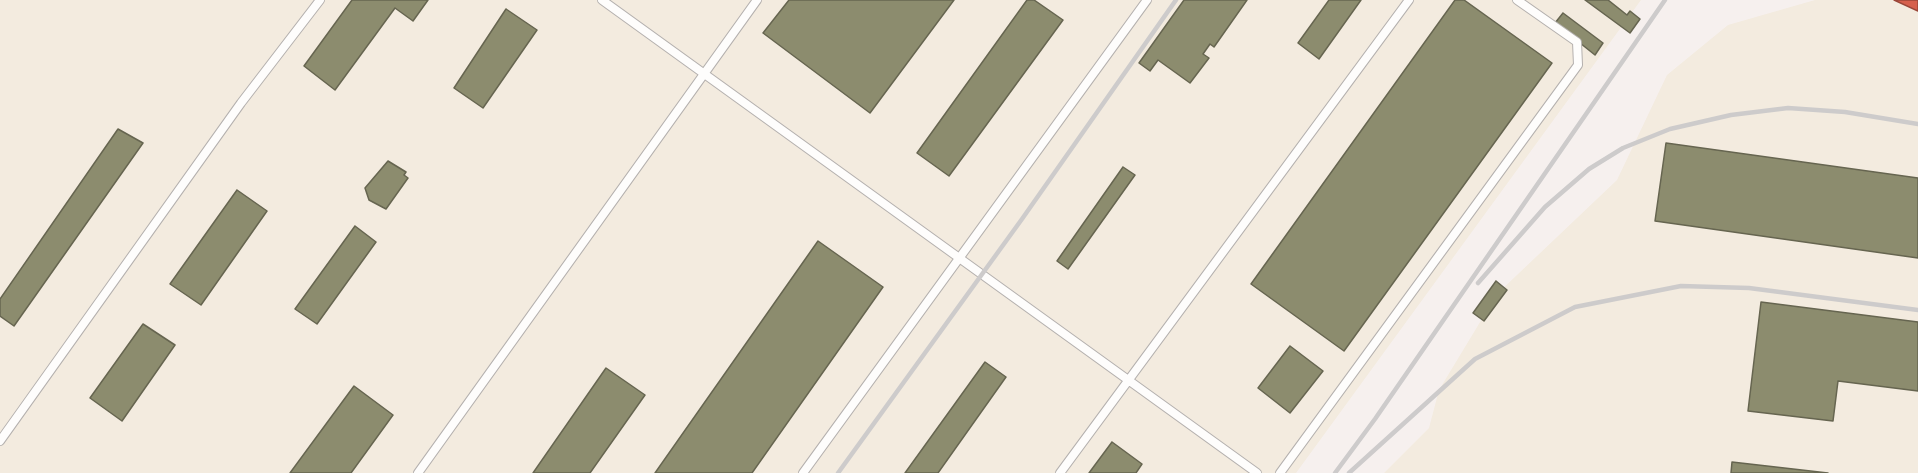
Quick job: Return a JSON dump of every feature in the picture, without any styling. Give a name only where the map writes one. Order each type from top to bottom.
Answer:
[{"type":"lane","points":[[0,441],[241,103],[320,0]]},
{"type":"lane","points":[[602,0],[956,258],[1257,473]]},
{"type":"lane","points":[[418,473],[757,0]]},
{"type":"lane","points":[[803,473],[956,258],[1147,0]]},
{"type":"lane","points":[[1059,473],[1409,0]]},
{"type":"lane","points":[[1280,473],[1578,65],[1577,42],[1517,0]]},
{"type":"shaded area","points":[[0,0],[1641,0],[1296,473],[0,473]]},
{"type":"shaded area","points":[[1815,0],[1898,0],[1918,5],[1918,473],[1384,473],[1429,428],[1439,390],[1497,294],[1617,180],[1667,75],[1728,25]]},
{"type":"building: Shops","points":[[1894,0],[1918,0],[1918,11]]},
{"type":"building: Industry","points":[[352,0],[428,0],[413,21],[395,8],[335,90],[304,66]]},
{"type":"building: Industry","points":[[789,0],[954,0],[870,113],[763,33]]},
{"type":"building: Industry","points":[[1027,0],[1034,0],[1063,20],[949,176],[917,153]]},
{"type":"building: Industry","points":[[1184,0],[1247,0],[1214,47],[1210,44],[1203,54],[1209,58],[1190,83],[1158,60],[1150,71],[1139,63]]},
{"type":"building: Industry","points":[[1329,0],[1361,0],[1319,59],[1298,43]]},
{"type":"building: Industry","points":[[1455,0],[1464,0],[1552,63],[1344,351],[1251,284]]},
{"type":"building: Industry","points":[[1585,0],[1608,0],[1627,15],[1630,11],[1640,19],[1630,33]]},
{"type":"building: Industry","points":[[506,9],[537,30],[483,108],[454,88]]},
{"type":"building: Industry","points":[[1563,13],[1603,43],[1595,55],[1555,23]]},
{"type":"building: Industry","points":[[118,129],[143,143],[14,326],[0,316],[0,299]]},
{"type":"building: Industry","points":[[1666,143],[1918,178],[1918,258],[1655,221]]},
{"type":"building: Industry","points":[[388,161],[406,172],[404,175],[408,178],[386,209],[369,200],[365,188]]},
{"type":"building: Industry","points":[[1123,167],[1135,175],[1068,269],[1057,261]]},
{"type":"building: Industry","points":[[237,190],[267,211],[201,305],[170,284]]},
{"type":"building: Industry","points":[[355,226],[376,242],[317,324],[295,309]]},
{"type":"building: Industry","points":[[818,241],[883,287],[752,473],[655,473]]},
{"type":"building: Industry","points":[[1496,281],[1507,290],[1484,321],[1473,313]]},
{"type":"building: Industry","points":[[1761,302],[1918,322],[1918,391],[1838,381],[1833,421],[1748,411]]},
{"type":"building: Industry","points":[[143,324],[175,345],[122,421],[90,398]]},
{"type":"building: Industry","points":[[1290,346],[1323,371],[1290,413],[1258,388]]},
{"type":"building: Industry","points":[[985,362],[1006,377],[938,473],[905,473]]},
{"type":"building: Industry","points":[[606,368],[645,395],[590,473],[533,473]]},
{"type":"building: Industry","points":[[354,386],[393,415],[351,473],[290,473]]},
{"type":"building: Industry","points":[[1112,442],[1142,464],[1136,473],[1089,473]]},
{"type":"building: Industry","points":[[1732,462],[1828,473],[1731,473]]},
{"type":"railway","points":[[838,473],[1022,219],[1176,0]]},
{"type":"railway","points":[[1335,473],[1375,419],[1665,0]]},
{"type":"railway","points":[[1478,283],[1545,207],[1589,169],[1623,148],[1670,129],[1731,115],[1788,108],[1845,112],[1918,124]]},
{"type":"railway","points":[[1349,473],[1475,359],[1575,307],[1681,286],[1749,288],[1918,310]]}]
